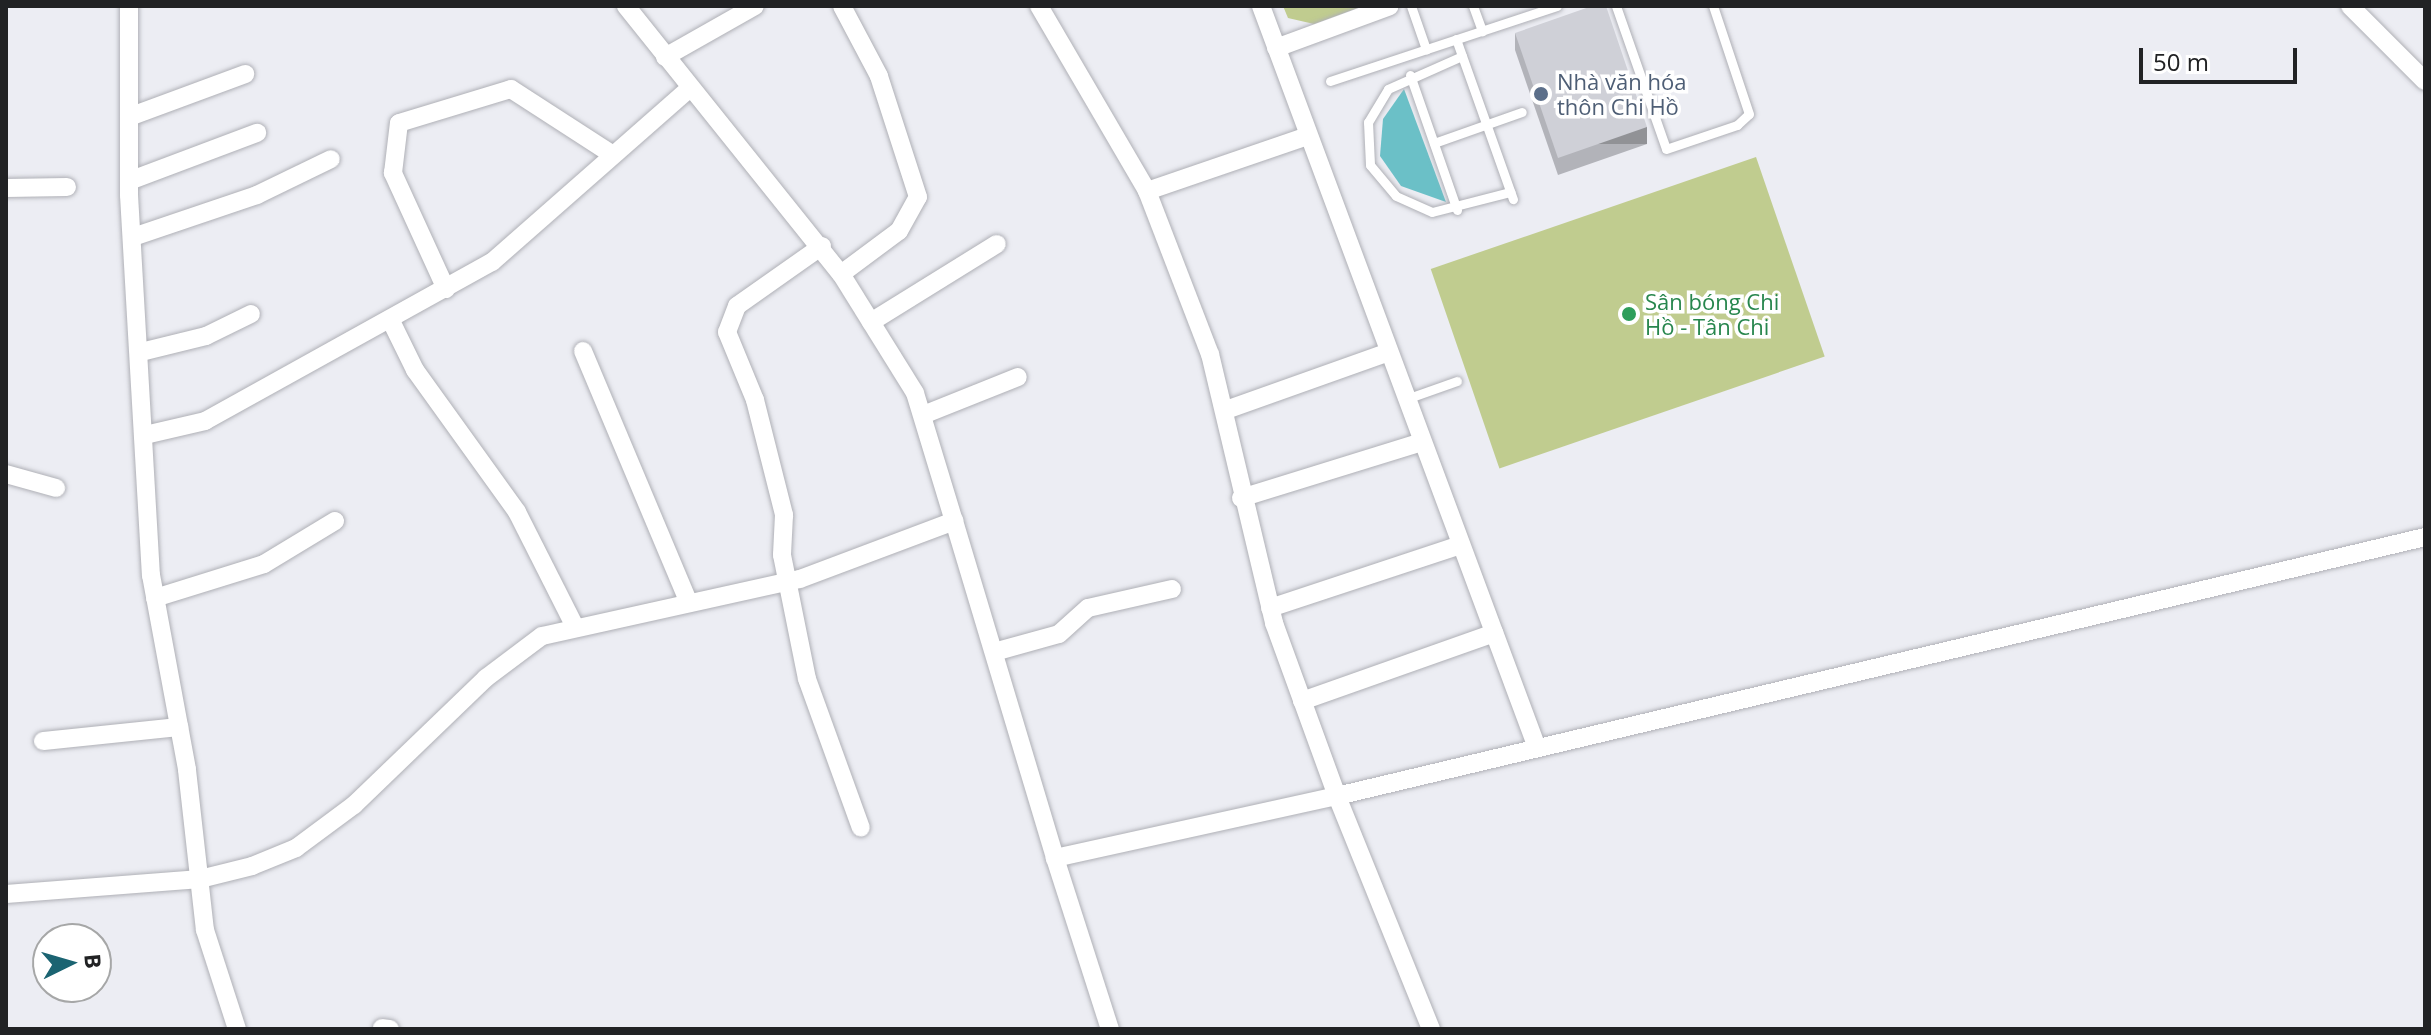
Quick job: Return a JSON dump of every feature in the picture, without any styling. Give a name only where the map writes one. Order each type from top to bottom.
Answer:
[{"type":"street","points":[[129,6],[129,181],[155,598],[179,727],[205,930],[237,1029]]},
{"type":"street","points":[[626,6],[688,90],[822,246],[871,322],[923,415],[1055,858],[1110,1029]]},
{"type":"street","points":[[665,57],[755,6]]},
{"type":"street","points":[[841,274],[899,231],[918,197],[879,76],[842,6]]},
{"type":"street","points":[[1039,6],[1147,191],[1226,410],[1241,498],[1270,608],[1337,796],[1431,1029]]},
{"type":"street","points":[[1261,6],[1536,745]]},
{"type":"street","points":[[1276,48],[1390,6]]},
{"type":"street","points":[[2350,6],[2425,81]]},
{"type":"street","points":[[129,117],[245,74]]},
{"type":"street","points":[[446,289],[393,173],[399,123],[511,89],[613,155]]},
{"type":"street","points":[[145,435],[205,421],[391,321],[508,250],[688,90]]},
{"type":"street","points":[[129,181],[257,133]]},
{"type":"street","points":[[1147,191],[1308,136]]},
{"type":"street","points":[[133,237],[257,195],[331,159]]},
{"type":"street","points":[[6,188],[67,187]]},
{"type":"street","points":[[871,322],[997,244]]},
{"type":"street","points":[[822,246],[737,306],[727,332],[755,400],[784,515],[786,583],[807,679],[861,828]]},
{"type":"street","points":[[141,352],[206,336],[251,314]]},
{"type":"street","points":[[391,321],[415,370],[517,512],[574,625]]},
{"type":"street","points":[[583,351],[688,601]]},
{"type":"street","points":[[1226,410],[1389,352]]},
{"type":"street","points":[[923,415],[1018,377]]},
{"type":"street","points":[[1241,498],[1422,442]]},
{"type":"street","points":[[6,474],[56,488]]},
{"type":"street","points":[[155,598],[264,564],[335,521]]},
{"type":"street","points":[[6,894],[200,879],[296,848],[354,805],[518,652],[574,625],[786,583],[954,521]]},
{"type":"street","points":[[1055,858],[1337,796],[1536,745],[2425,537]]},
{"type":"street","points":[[1270,608],[1461,545]]},
{"type":"street","points":[[994,652],[1059,634],[1088,608],[1172,589]]},
{"type":"street","points":[[1302,701],[1494,633]]},
{"type":"street","points":[[43,741],[179,727]]},
{"type":"street","points":[[382,1028],[390,1029]]},
{"type":"lane","points":[[1411,6],[1426,49]]},
{"type":"lane","points":[[1473,6],[1482,31]]},
{"type":"lane","points":[[1330,81],[1557,6]]},
{"type":"lane","points":[[1616,6],[1666,149],[1737,125],[1749,114],[1713,6]]},
{"type":"lane","points":[[1456,39],[1512,196],[1457,210],[1412,208],[1370,165],[1368,122],[1388,89],[1410,75],[1462,56]]},
{"type":"lane","points":[[1410,75],[1457,210]]},
{"type":"lane","points":[[1434,143],[1522,112]]},
{"type":"lane","points":[[1406,399],[1457,381]]},
{"type":"green space","points":[[1283,6],[1363,6],[1314,24],[1288,18]]},
{"type":"green space","name":"Sân bóng Chi Hồ - Tân Chi","points":[[1756,157],[1825,357],[1499,468],[1431,269]]},
{"type":"water","points":[[1404,89],[1446,202],[1401,186],[1380,156],[1383,119]]},
{"type":"building","points":[[1592,6],[1606,6],[1647,127],[1558,158],[1515,33]]},
{"type":"place","name":"Nhà văn hóa thôn Chi Hồ","points":[[1541,94]]},
{"type":"place","name":"Sân bóng Chi Hồ - Tân Chi","points":[[1629,314]]}]
